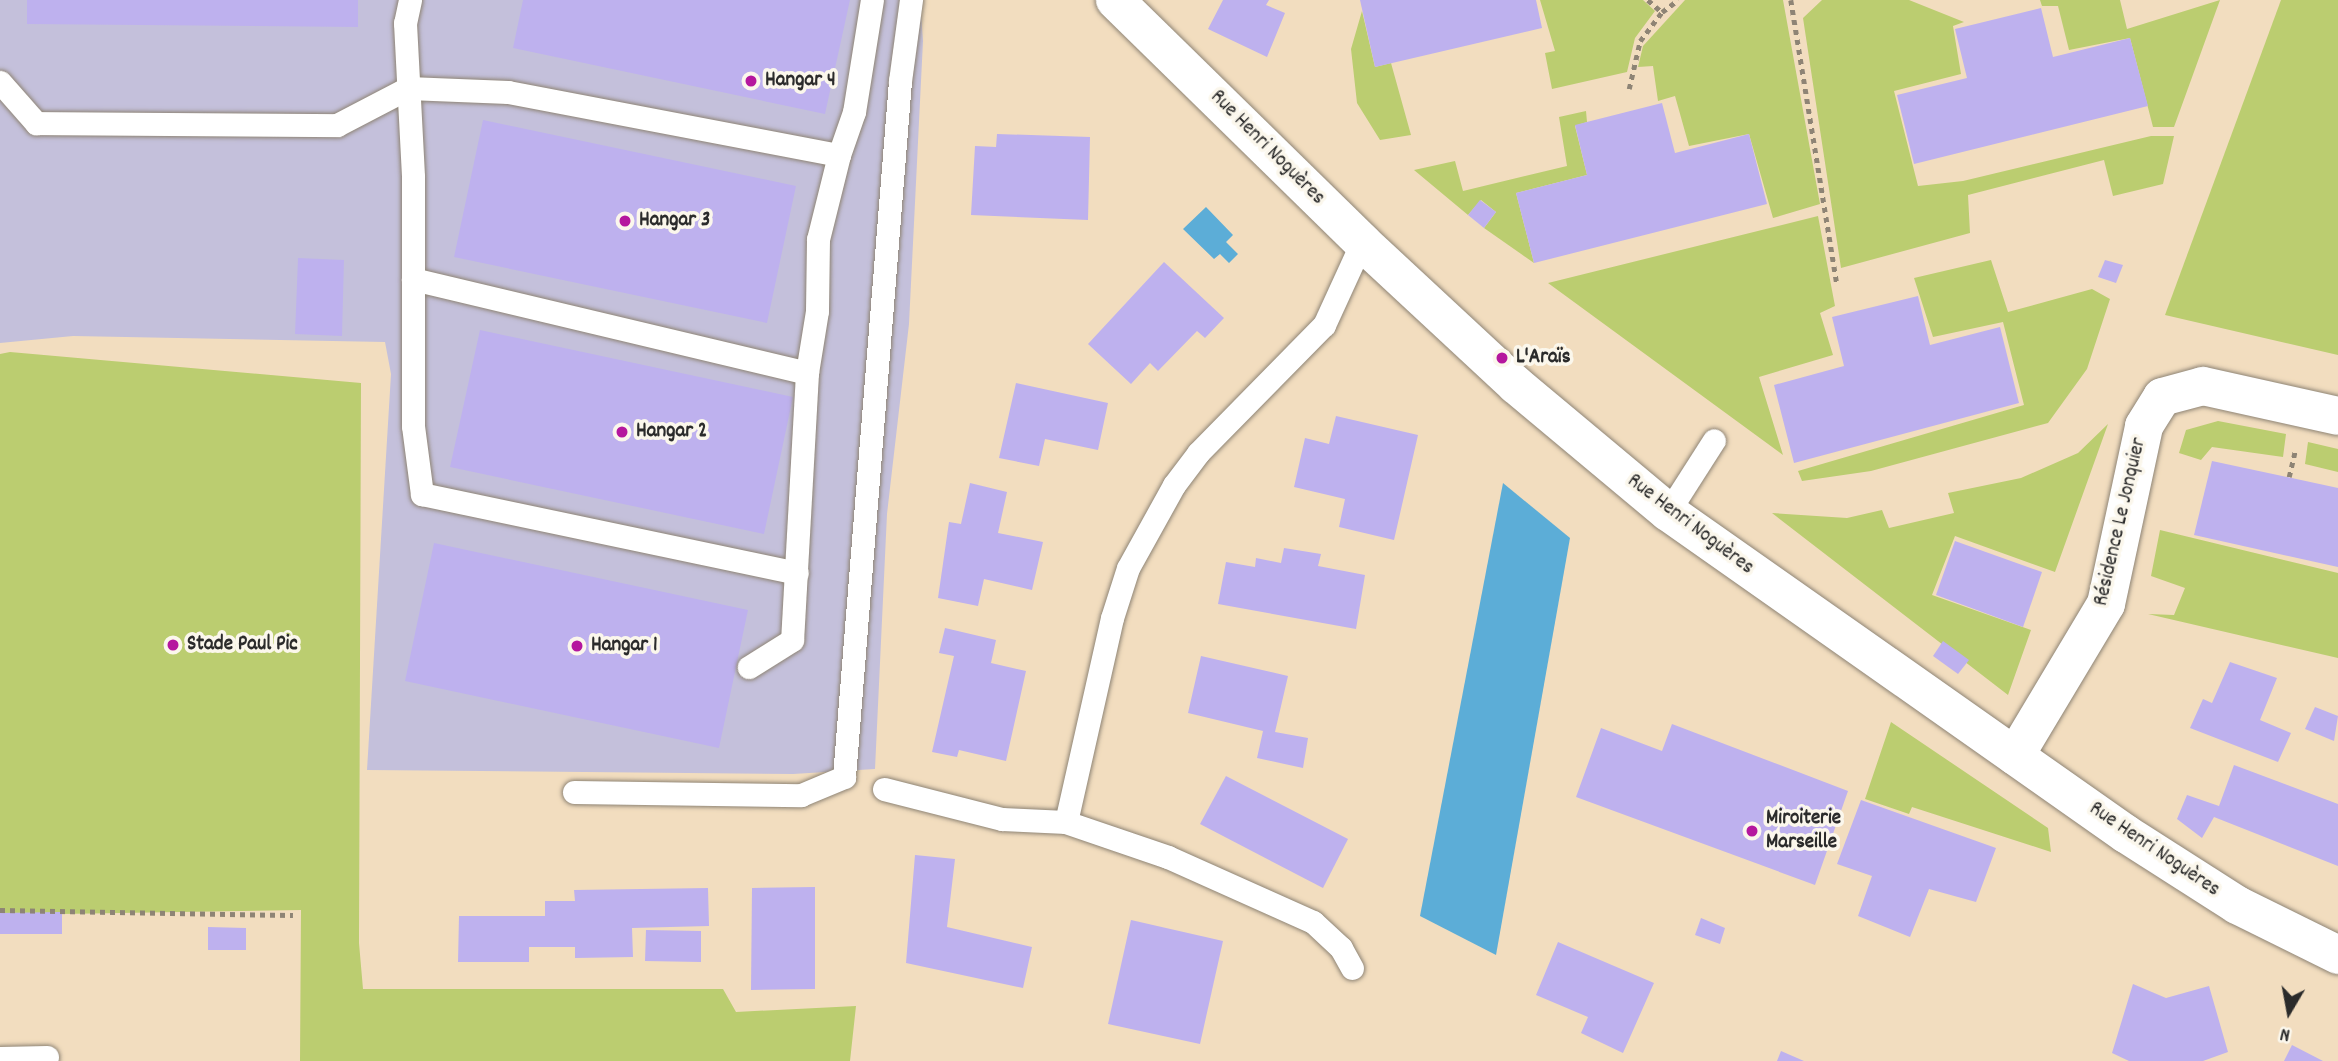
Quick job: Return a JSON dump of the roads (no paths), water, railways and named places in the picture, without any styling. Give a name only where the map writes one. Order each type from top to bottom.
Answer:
[{"type":"street","name":"Rue Henri Noguères","points":[[1116,0],[1362,242],[1516,385],[1668,512],[1978,734],[2237,905],[2338,956]]},
{"type":"street","name":"Résidence Le Jonquier","points":[[2015,756],[2106,604],[2144,426],[2162,397],[2203,386],[2338,416]]},
{"type":"lane","points":[[410,0],[405,23],[413,279],[413,425],[422,495],[797,573]]},
{"type":"lane","points":[[749,667],[792,640],[807,373],[817,312],[818,239],[839,155],[854,112],[872,0]]},
{"type":"lane","points":[[574,792],[801,795],[844,777],[900,81],[911,0]]},
{"type":"lane","points":[[0,82],[36,123],[337,125],[408,88],[508,92],[839,155]]},
{"type":"lane","points":[[1066,822],[1112,618],[1128,568],[1174,485],[1198,453],[1324,325],[1362,242]]},
{"type":"lane","points":[[413,279],[807,373]]},
{"type":"lane","points":[[1668,512],[1714,440]]},
{"type":"lane","points":[[884,789],[1006,820],[1066,822],[1168,857],[1313,922],[1341,948],[1352,968]]},
{"type":"lane","points":[[0,1058],[47,1057]]},
{"type":"water","points":[[1206,207],[1233,235],[1226,242],[1238,254],[1229,263],[1220,254],[1214,259],[1183,229]]},
{"type":"water","points":[[1503,483],[1570,538],[1496,955],[1420,916]]},
{"type":"place","name":"Hangar 4","points":[[751,81]]},
{"type":"place","name":"Hangar 3","points":[[625,221]]},
{"type":"place","name":"L'Araïs","points":[[1502,358]]},
{"type":"place","name":"Hangar 2","points":[[622,432]]},
{"type":"place","name":"Stade Paul Pic","points":[[173,645]]},
{"type":"place","name":"Hangar 1","points":[[577,646]]},
{"type":"place","name":"Miroiterie Marseille","points":[[1752,831]]}]
